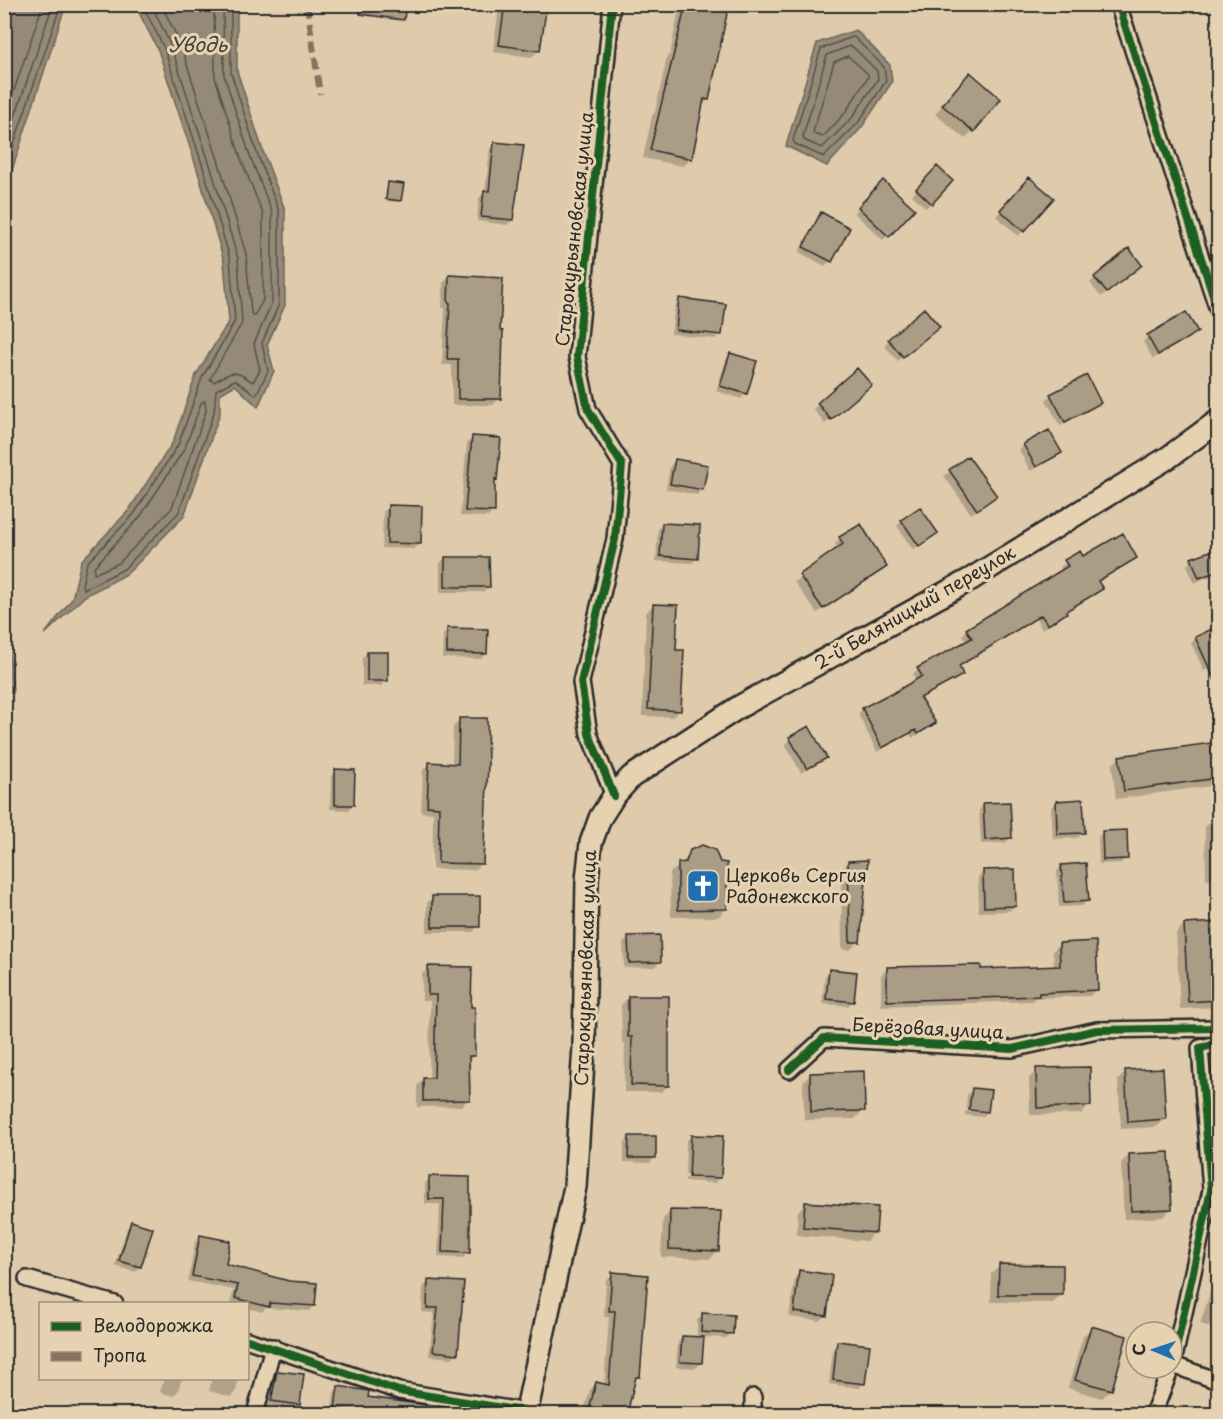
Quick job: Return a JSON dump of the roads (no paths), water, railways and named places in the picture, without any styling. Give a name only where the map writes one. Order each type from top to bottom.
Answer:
[{"type":"main road","name":"2-й Беляницкий переулок","points":[[614,796],[631,777],[732,712],[970,579],[1169,457],[1218,421]]},
{"type":"main road","name":"Старокурьяновская улица","points":[[527,1413],[576,1187],[584,1046],[586,880],[591,843],[600,818],[614,796]]},
{"type":"street","name":"Старокурьяновская улица","points":[[612,4],[577,357],[588,408],[622,465],[615,539],[581,681],[589,734],[614,796]]},
{"type":"street","points":[[1118,4],[1218,310]]},
{"type":"street","name":"Берёзовая улица","points":[[789,1070],[825,1038],[1012,1049],[1097,1030],[1218,1028]]},
{"type":"street","points":[[1182,1320],[1211,1190],[1200,1048],[1218,1044]]},
{"type":"street","points":[[27,1279],[108,1302]]},
{"type":"street","points":[[249,1340],[399,1391],[527,1413]]},
{"type":"street","points":[[255,1414],[273,1347]]},
{"type":"street","points":[[1184,1371],[1218,1381]]},
{"type":"street","points":[[1153,1414],[1167,1380]]},
{"type":"street","points":[[753,1397],[753,1414]]},
{"type":"water","points":[[5,4],[67,5],[5,192]]},
{"type":"water","name":"Уводь","points":[[135,5],[237,5],[237,71],[285,210],[285,305],[267,345],[274,371],[258,407],[235,385],[220,394],[220,413],[184,516],[127,574],[85,596],[44,635],[72,599],[81,561],[129,510],[173,442],[196,375],[229,321],[224,261],[197,169],[158,50]]},
{"type":"water","points":[[856,30],[890,65],[892,82],[862,127],[827,166],[786,146],[817,43]]},
{"type":"water","points":[[5,646],[9,647],[13,693],[5,690]]},
{"type":"place","name":"Церковь Сергия Радонежского","points":[[703,886]]}]
